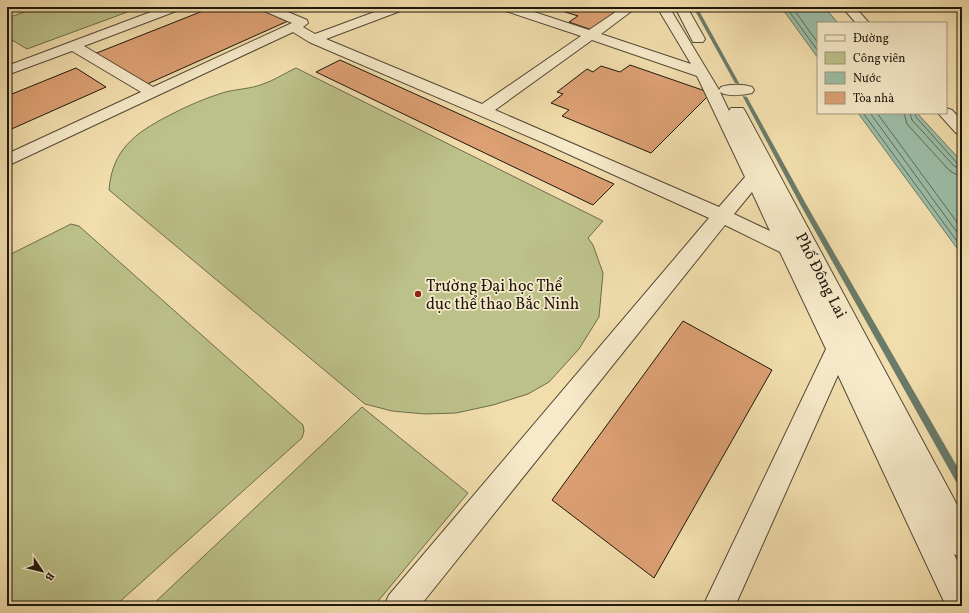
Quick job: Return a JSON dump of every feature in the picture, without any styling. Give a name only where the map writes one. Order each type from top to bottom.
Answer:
[{"type":"street","points":[[7,71],[175,7]]},
{"type":"street","points":[[7,161],[302,23],[266,7]]},
{"type":"street","points":[[314,39],[399,7]]},
{"type":"street","points":[[507,7],[703,73]]},
{"type":"street","points":[[484,110],[592,36],[631,7]]},
{"type":"street","points":[[663,7],[703,73],[962,604]]},
{"type":"street","name":"Phố Đông Lai","points":[[681,7],[766,164],[907,440],[962,543]]},
{"type":"street","points":[[848,7],[862,22]]},
{"type":"street","points":[[294,27],[314,39],[484,110],[787,247]]},
{"type":"street","points":[[73,46],[153,93]]},
{"type":"street","points":[[726,90],[747,90]]},
{"type":"street","points":[[947,114],[962,130]]},
{"type":"street","points":[[400,606],[721,216],[754,178]]},
{"type":"street","points":[[719,606],[837,350]]},
{"type":"green space","points":[[39,7],[141,7],[27,49],[7,37],[7,18]]},
{"type":"green space","points":[[296,68],[603,221],[588,238],[593,245],[603,273],[599,317],[579,349],[549,382],[528,394],[493,405],[456,413],[425,414],[392,411],[365,404],[109,190],[111,176],[120,153],[127,144],[145,129],[188,106],[215,95],[258,86],[272,81]]},
{"type":"green space","points":[[71,224],[79,226],[303,425],[304,431],[302,438],[115,606],[7,606],[7,256]]},
{"type":"green space","points":[[362,407],[468,493],[374,606],[151,606]]},
{"type":"water","points":[[781,7],[824,7],[837,22],[817,22],[817,57]]},
{"type":"water","points":[[859,114],[918,114],[962,162],[962,255]]},
{"type":"building","points":[[213,7],[256,7],[288,21],[145,85],[94,54]]},
{"type":"building","points":[[564,7],[624,7],[592,30],[569,22],[578,16],[559,10]]},
{"type":"building","points":[[340,60],[614,184],[593,205],[316,72]]},
{"type":"building","points":[[630,65],[711,93],[651,153],[562,116],[569,110],[551,103],[563,94],[557,92],[587,69],[593,72],[601,66],[620,72]]},
{"type":"building","points":[[76,68],[106,87],[7,131],[7,96]]},
{"type":"building","points":[[683,321],[772,370],[654,578],[552,500]]},
{"type":"waterway","points":[[695,7],[737,83]]},
{"type":"waterway","points":[[745,97],[803,204],[962,484]]},
{"type":"place","name":"Trường Đại học Thể dục thể thao Bắc Ninh","points":[[418,294]]}]
